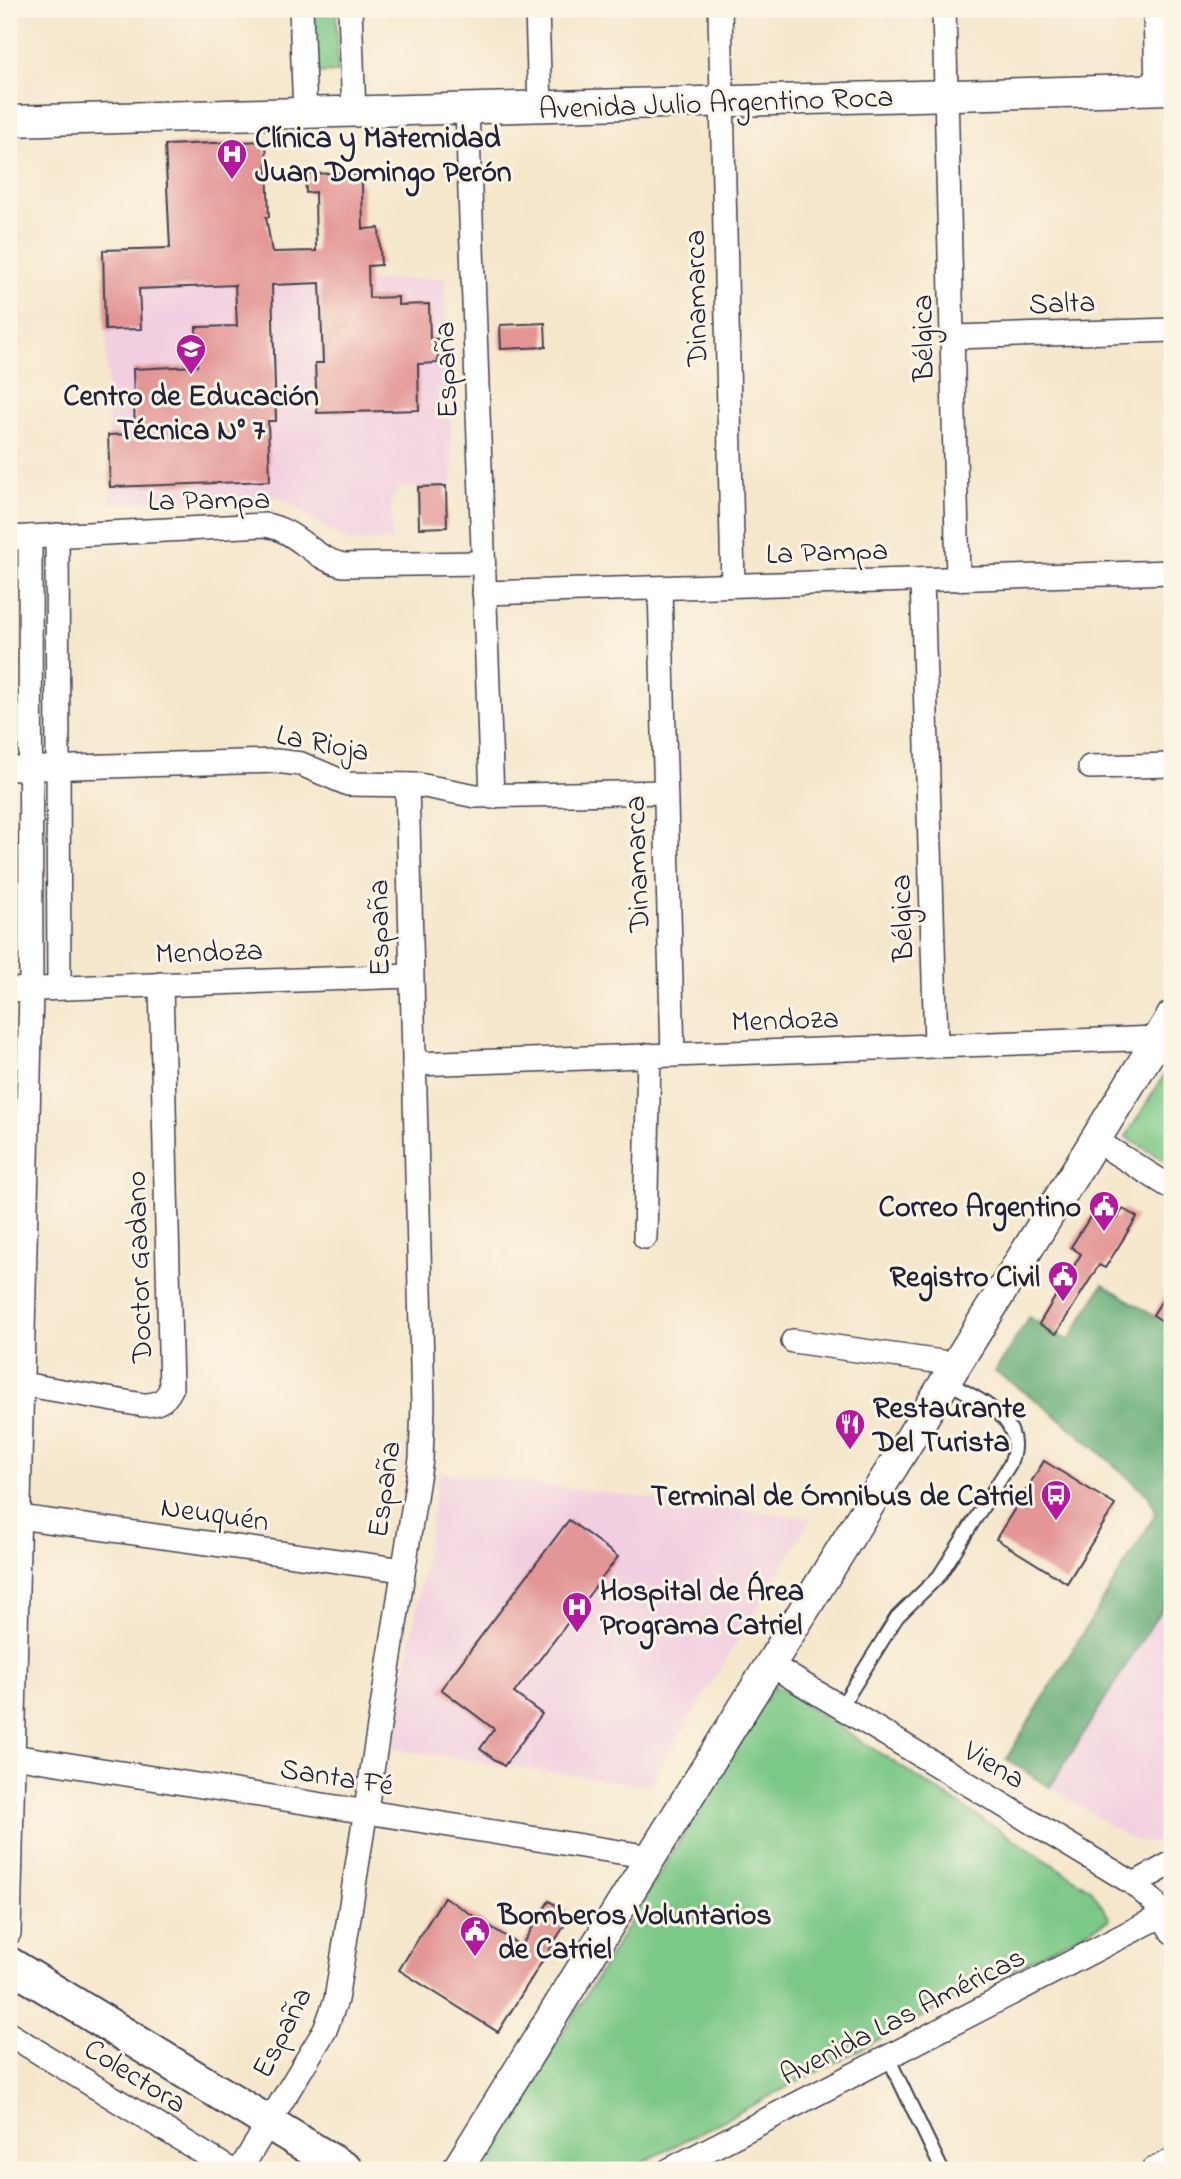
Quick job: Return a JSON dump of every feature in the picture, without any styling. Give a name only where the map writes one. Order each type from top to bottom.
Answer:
[{"type":"main road","points":[[9,1964],[346,2170]]},
{"type":"street","points":[[301,9],[305,114]]},
{"type":"street","points":[[351,9],[354,113]]},
{"type":"street","points":[[537,9],[540,108]]},
{"type":"street","name":"Dinamarca","points":[[720,9],[733,586]]},
{"type":"street","name":"Bélgica","points":[[944,9],[958,579]]},
{"type":"street","points":[[1155,9],[1165,89]]},
{"type":"street","name":"Avenida Julio Argentino Roca","points":[[9,121],[1165,89]]},
{"type":"street","name":"España","points":[[467,109],[492,797]]},
{"type":"street","name":"Salta","points":[[954,337],[1172,330]]},
{"type":"street","name":"La Pampa","points":[[20,537],[265,525],[286,530],[323,558],[343,565],[483,563]]},
{"type":"street","points":[[57,535],[59,988]]},
{"type":"street","points":[[9,1933],[19,1517],[15,1421],[22,1384],[17,1207],[20,537]]},
{"type":"street","name":"La Pampa","points":[[484,593],[1172,572]]},
{"type":"street","name":"Bélgica","points":[[922,580],[936,1045]]},
{"type":"street","name":"Dinamarca","points":[[660,588],[673,1055]]},
{"type":"street","name":"La Rioja","points":[[20,769],[288,761],[348,784],[430,787],[462,795],[492,797],[665,792]]},
{"type":"street","points":[[1090,767],[1172,765]]},
{"type":"street","name":"España","points":[[240,2170],[325,2029],[334,2008],[421,1459],[423,1423],[407,785]]},
{"type":"street","name":"Mendoza","points":[[20,989],[411,976]]},
{"type":"street","name":"Doctor Gadano","points":[[22,1384],[143,1405],[160,1402],[171,1389],[161,984]]},
{"type":"street","points":[[457,2170],[1166,1027]]},
{"type":"street","name":"Mendoza","points":[[414,1064],[936,1045],[1166,1027]]},
{"type":"street","points":[[645,1237],[649,1055]]},
{"type":"street","points":[[1095,1140],[1172,1188]]},
{"type":"street","points":[[793,1341],[951,1372]]},
{"type":"street","name":"Neuquén","points":[[19,1517],[403,1570]]},
{"type":"street","name":"Viena","points":[[771,1665],[1133,1884],[1149,1896],[1168,1924]]},
{"type":"street","name":"Santa Fé","points":[[13,1756],[651,1857]]},
{"type":"street","points":[[1133,1884],[1172,1863]]},
{"type":"street","name":"Avenida Las Américas","points":[[669,2170],[888,2057],[1168,1924]]},
{"type":"street","name":"Colectora","points":[[9,2034],[231,2170]]},
{"type":"street","points":[[1153,2170],[1172,2160]]},
{"type":"lane","points":[[841,1707],[897,1617],[939,1576],[1014,1453],[1013,1433],[998,1413],[951,1372]]},
{"type":"lane","points":[[888,2057],[942,2170]]},
{"type":"shaded area","points":[[270,244],[273,285],[445,278],[453,485],[400,488],[391,502],[392,541],[348,542],[279,497],[111,503],[103,250]]},
{"type":"shaded area","name":"Hospital de Área Programa Catriel","points":[[439,1472],[812,1518],[649,1786],[393,1749]]},
{"type":"shaded area","points":[[1172,1592],[1172,1832],[1155,1842],[1135,1841],[1050,1787]]},
{"type":"green space","points":[[309,9],[336,9],[338,72],[311,73]]},
{"type":"green space","points":[[1172,1062],[1172,1165],[1126,1137]]},
{"type":"green space","points":[[1103,1284],[1172,1327],[1172,1592],[1050,1787],[1006,1759],[1154,1517],[1155,1509],[1148,1495],[1092,1446],[1036,1400],[995,1372],[1029,1317],[1069,1341]]},
{"type":"green space","points":[[774,1685],[1092,1890],[1110,1919],[628,2170],[480,2170]]},
{"type":"building","points":[[266,141],[269,217],[266,217],[272,252],[316,251],[315,192],[306,193],[305,174],[347,173],[360,180],[363,229],[379,228],[381,265],[368,266],[369,298],[398,297],[398,305],[429,304],[430,339],[437,339],[438,363],[418,364],[419,410],[317,413],[315,363],[323,363],[320,283],[272,285],[276,421],[268,421],[270,481],[110,487],[108,435],[135,434],[133,369],[197,366],[196,327],[237,326],[235,285],[139,289],[141,329],[105,330],[103,250],[170,248],[165,145]]},
{"type":"building","points":[[545,323],[546,347],[501,349],[500,325]]},
{"type":"building","points":[[446,486],[447,527],[419,528],[418,487]]},
{"type":"building","points":[[1097,1206],[1117,1219],[1123,1209],[1137,1217],[1105,1268],[1099,1265],[1056,1334],[1039,1324],[1081,1254],[1071,1247]]},
{"type":"building","points":[[1172,1284],[1172,1327],[1153,1315]]},
{"type":"building","name":"Terminal de Ómnibus de Catriel","points":[[1044,1461],[1115,1505],[1067,1583],[996,1539]]},
{"type":"building","points":[[569,1520],[618,1557],[514,1693],[542,1714],[504,1766],[480,1749],[494,1729],[441,1689]]},
{"type":"building","name":"Bomberos Voluntarios de Catriel","points":[[444,1897],[521,1946],[549,1901],[571,1915],[498,2032],[399,1970]]},
{"type":"place","name":"Clínica y Maternidad Juan Domingo Perón","points":[[232,181]]},
{"type":"place","name":"Centro de Educación Técnica N° 7","points":[[191,376]]},
{"type":"place","name":"Correo Argentino","points":[[1104,1233]]},
{"type":"place","name":"Registro Civil","points":[[1063,1303]]},
{"type":"place","name":"Restaurante Del Turista","points":[[850,1451]]},
{"type":"place","name":"Terminal de Ómnibus de Catriel","points":[[1056,1522]]},
{"type":"place","name":"Hospital de Área Programa Catriel","points":[[577,1634]]},
{"type":"place","name":"Bomberos Voluntarios de Catriel","points":[[475,1958]]}]
